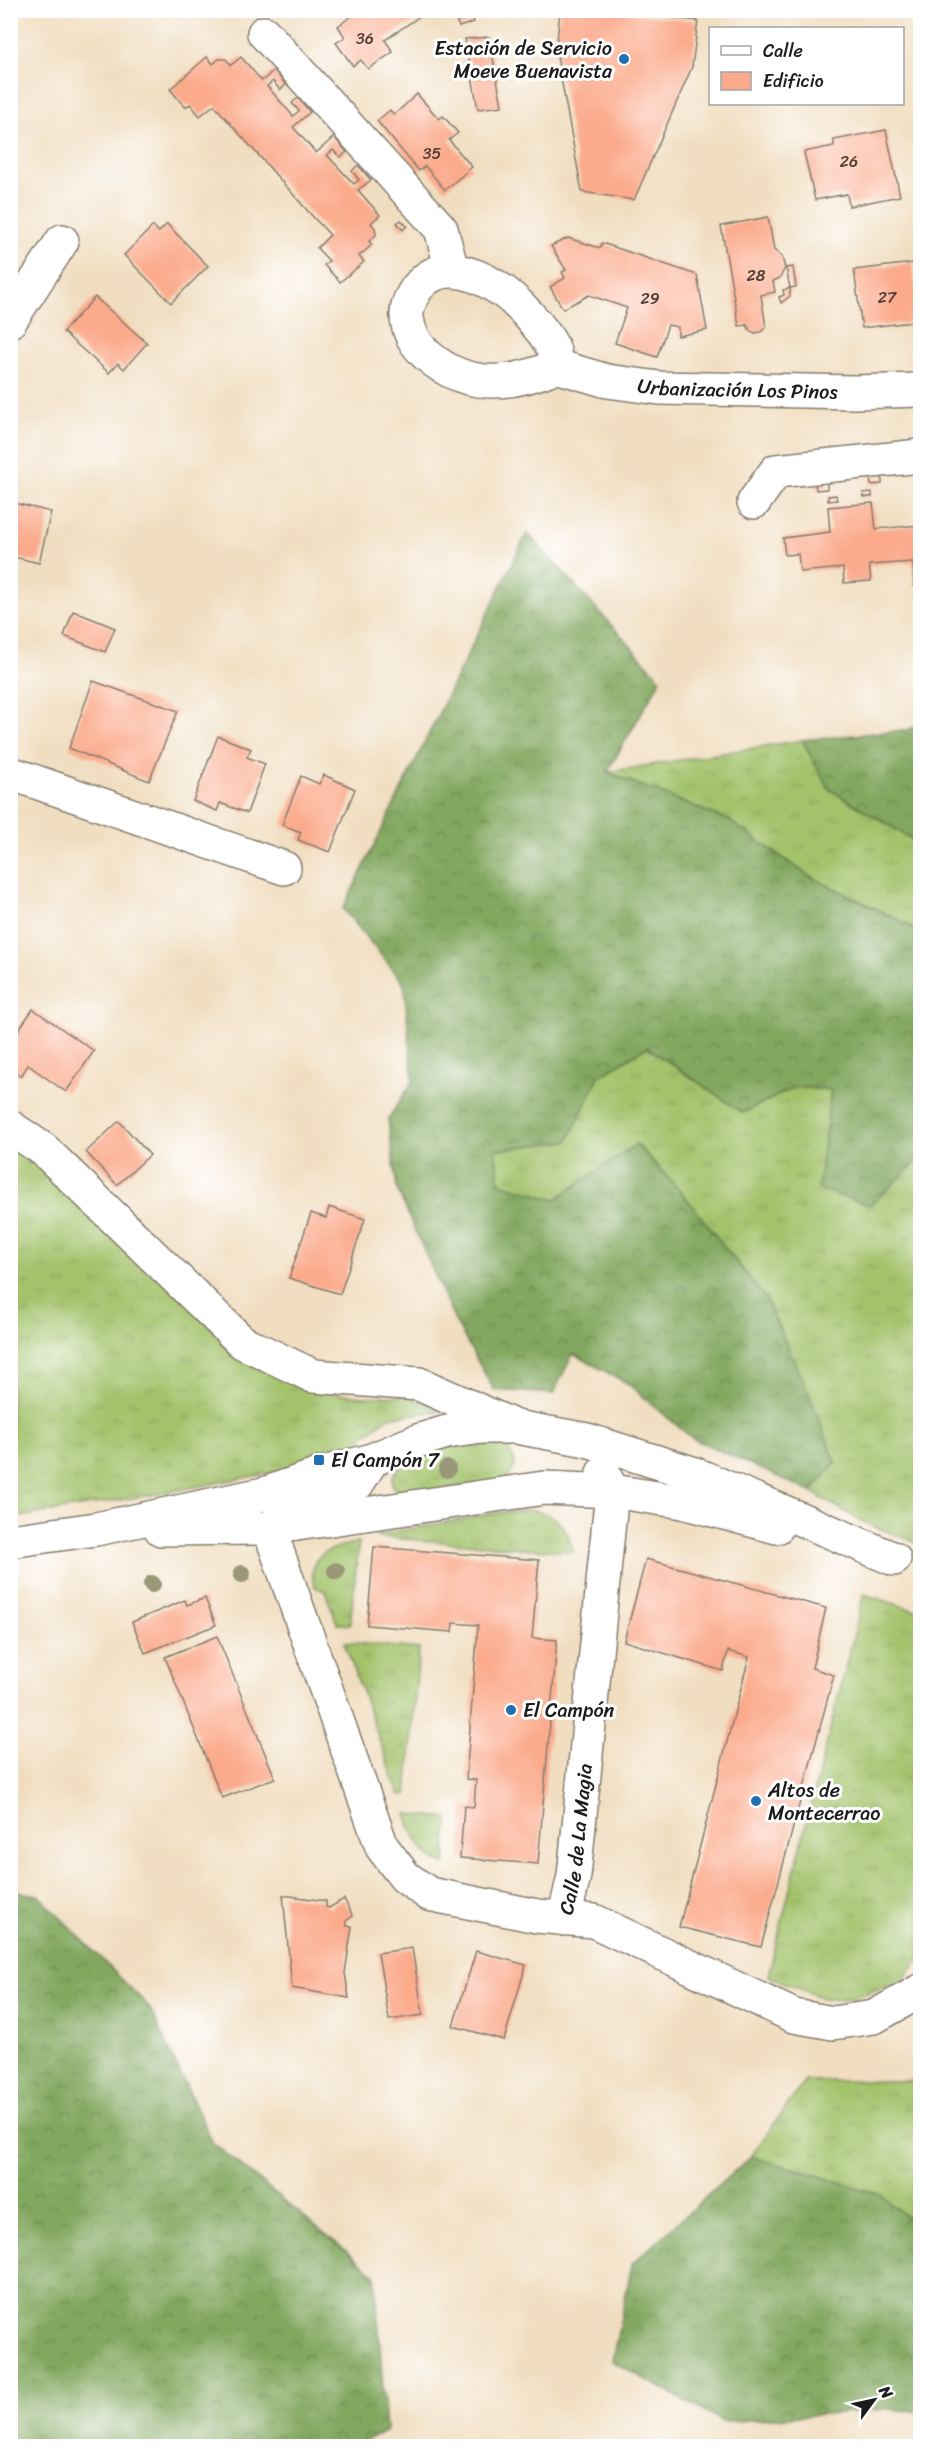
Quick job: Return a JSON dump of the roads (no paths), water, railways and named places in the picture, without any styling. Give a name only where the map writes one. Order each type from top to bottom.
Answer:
[{"type":"street","points":[[264,33],[441,229],[452,270]]},
{"type":"street","points":[[10,321],[62,242]]},
{"type":"street","points":[[452,270],[476,275],[507,293],[541,331],[554,350],[556,366],[535,376],[501,382],[470,380],[442,369],[416,345],[407,318],[410,299],[420,285],[434,272],[452,270]]},
{"type":"street","name":"Urbanización Los Pinos","points":[[556,366],[607,381],[659,388],[855,392],[921,390]]},
{"type":"street","points":[[754,502],[776,471],[921,456]]},
{"type":"street","points":[[10,773],[284,868]]},
{"type":"street","points":[[10,1126],[44,1150],[242,1342],[312,1376],[419,1384],[516,1427]]},
{"type":"street","points":[[10,1541],[96,1529],[264,1494],[324,1473],[372,1460],[417,1441],[447,1432],[482,1427],[516,1427],[587,1440],[695,1474],[907,1562]]},
{"type":"street","points":[[587,1440],[612,1491]]},
{"type":"street","points":[[269,1528],[319,1496],[357,1484],[372,1460]]},
{"type":"street","points":[[96,1529],[269,1528],[544,1488],[612,1491],[683,1502],[907,1562]]},
{"type":"street","name":"Calle de La Magia","points":[[269,1528],[382,1847],[405,1877],[429,1894],[484,1907],[564,1919],[574,1875],[612,1491]]},
{"type":"street","points":[[564,1919],[594,1921],[794,2016],[833,2023],[874,2017],[921,1991]]},
{"type":"place","name":"Estación de Servicio Moeve Buenavista","points":[[624,59]]},
{"type":"place","name":"El Campón 7","points":[[319,1460]]},
{"type":"place","name":"El Campón","points":[[511,1710]]},
{"type":"place","name":"Altos de Montecerrao","points":[[756,1801]]}]
